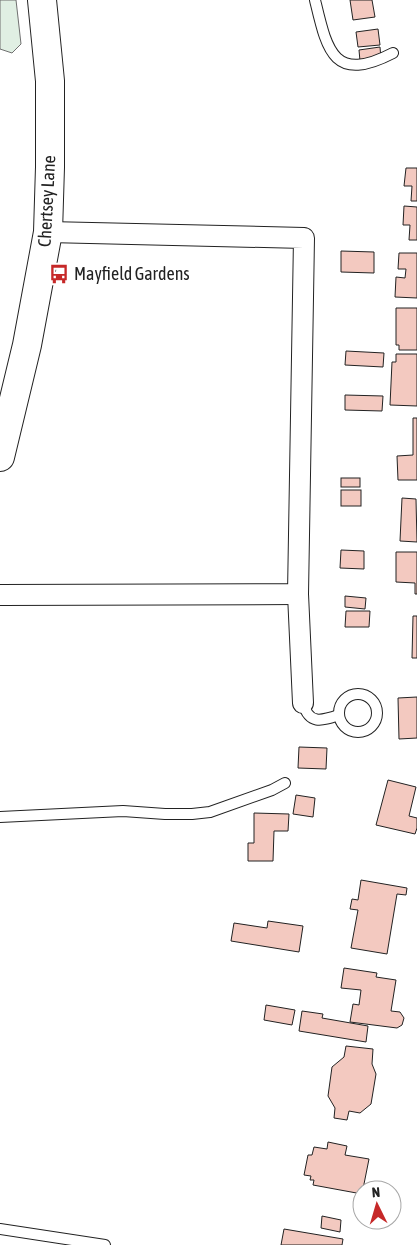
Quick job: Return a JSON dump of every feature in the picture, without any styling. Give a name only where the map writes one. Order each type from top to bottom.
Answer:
[{"type":"main road","name":"Chertsey Lane","points":[[0,457],[27,345],[48,232],[50,81],[42,0]]},
{"type":"street","points":[[48,232],[304,238],[298,594],[303,702]]},
{"type":"street","points":[[0,595],[298,594]]},
{"type":"lane","points":[[315,0],[327,43],[331,51],[345,64],[357,65],[382,59],[393,53]]},
{"type":"lane","points":[[303,702],[310,718],[316,720],[339,715]]},
{"type":"lane","points":[[0,817],[123,811],[165,814],[210,812],[264,794],[286,783]]},
{"type":"lane","points":[[0,1229],[105,1245]]},
{"type":"green space","points":[[0,0],[16,0],[21,44],[12,53],[0,49]]},
{"type":"building","points":[[350,0],[372,0],[375,17],[353,20]]},
{"type":"building","points":[[378,29],[380,45],[358,47],[356,32]]},
{"type":"building","points":[[380,47],[381,59],[360,61],[359,50]]},
{"type":"building","points":[[406,168],[417,168],[417,201],[411,201],[412,186],[404,186]]},
{"type":"building","points":[[404,206],[417,207],[417,240],[409,240],[410,225],[403,225]]},
{"type":"building","points":[[341,251],[374,252],[374,273],[341,272]]},
{"type":"building","points":[[399,253],[417,253],[417,298],[395,297],[396,277],[405,278],[406,269],[398,269]]},
{"type":"building","points":[[396,308],[417,308],[417,350],[399,350],[399,345],[396,345]]},
{"type":"building","points":[[346,351],[384,353],[383,367],[345,365]]},
{"type":"building","points":[[396,354],[417,354],[417,406],[390,405],[392,362],[396,362]]},
{"type":"building","points":[[345,395],[383,396],[382,411],[345,410]]},
{"type":"building","points":[[413,418],[417,418],[417,480],[398,480],[397,456],[413,455]]},
{"type":"building","points":[[341,478],[360,478],[360,487],[341,487]]},
{"type":"building","points":[[341,490],[361,490],[361,506],[341,506]]},
{"type":"building","points":[[402,498],[416,499],[417,542],[400,541]]},
{"type":"building","points":[[341,550],[364,551],[364,569],[340,568]]},
{"type":"building","points":[[396,552],[417,552],[417,594],[415,594],[415,583],[396,582]]},
{"type":"building","points":[[345,596],[366,598],[365,609],[345,607]]},
{"type":"building","points":[[346,611],[370,611],[369,627],[345,627]]},
{"type":"building","points":[[413,616],[417,616],[417,658],[412,658]]},
{"type":"building","points":[[417,697],[417,738],[399,739],[398,698]]},
{"type":"building","points":[[299,747],[327,748],[326,769],[298,768]]},
{"type":"building","points":[[388,780],[416,787],[409,816],[417,818],[415,834],[376,825]]},
{"type":"building","points":[[296,795],[315,798],[313,817],[293,814]]},
{"type":"building","points":[[254,813],[289,814],[288,831],[274,831],[273,861],[248,861],[248,843],[254,843]]},
{"type":"building","points":[[361,880],[407,888],[406,895],[397,894],[387,954],[351,948],[358,910],[350,909],[352,899],[358,900]]},
{"type":"building","points":[[268,921],[303,926],[299,952],[231,941],[234,923],[267,928]]},
{"type":"building","points":[[344,968],[377,973],[376,977],[396,980],[391,1011],[400,1012],[404,1018],[402,1025],[397,1028],[350,1022],[353,1004],[359,1005],[361,990],[341,988]]},
{"type":"building","points":[[266,1005],[295,1010],[292,1025],[264,1020]]},
{"type":"building","points":[[302,1011],[323,1014],[322,1018],[368,1026],[366,1042],[299,1031]]},
{"type":"building","points":[[346,1046],[373,1049],[372,1064],[376,1074],[371,1104],[360,1113],[349,1111],[347,1120],[334,1118],[335,1108],[328,1096],[332,1067],[344,1057]]},
{"type":"building","points":[[328,1142],[347,1146],[345,1155],[369,1159],[365,1180],[352,1180],[352,1192],[313,1185],[314,1180],[310,1180],[311,1176],[304,1175],[308,1155],[312,1155],[314,1147],[327,1149]]},
{"type":"building","points":[[322,1216],[341,1220],[340,1232],[321,1228]]},
{"type":"building","points":[[284,1229],[343,1239],[342,1245],[281,1245]]},
{"type":"place","name":"Mayfield Gardens","points":[[59,274]]}]
